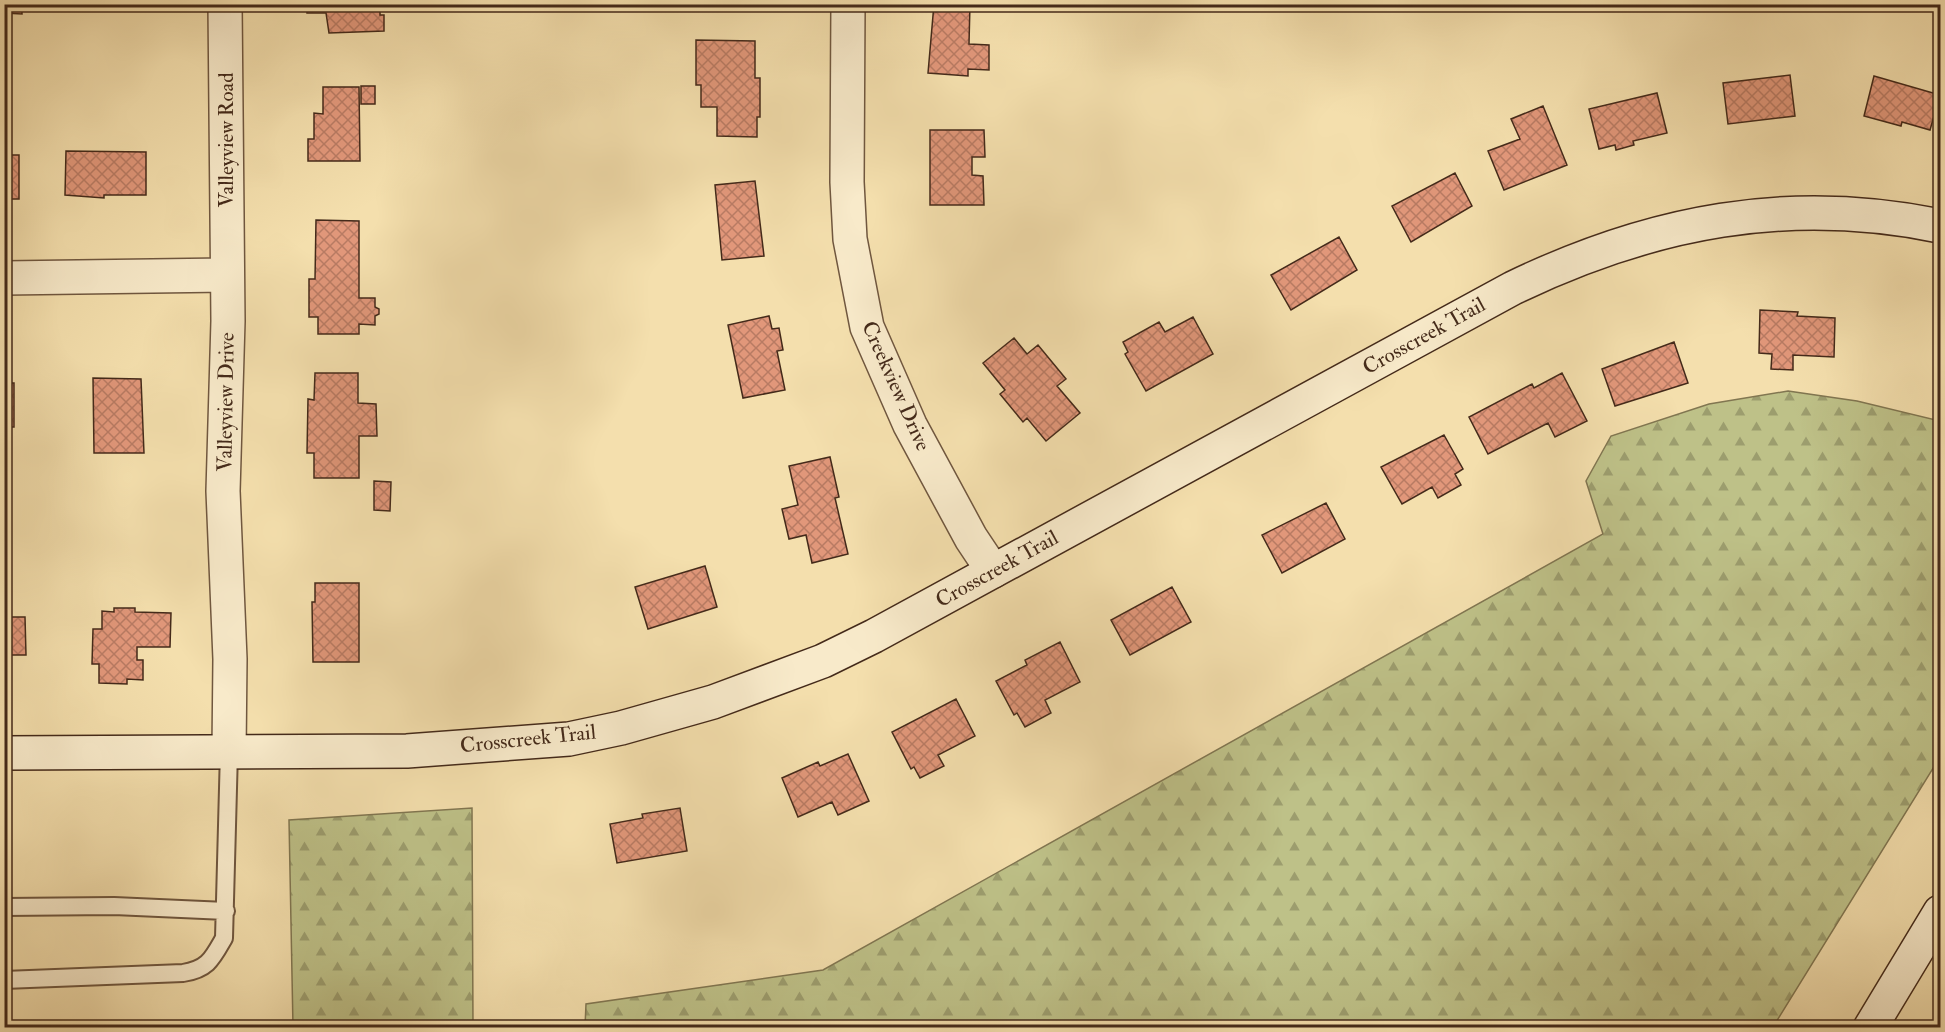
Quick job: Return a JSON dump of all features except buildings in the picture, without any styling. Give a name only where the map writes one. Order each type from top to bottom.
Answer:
[{"type":"street","name":"Valleyview Road","points":[[225,4],[226,274]]},
{"type":"street","name":"Creekview Drive","points":[[848,4],[847,182],[850,239],[865,316],[885,370],[910,426],[971,538],[993,571]]},
{"type":"street","name":"Crosscreek Trail","points":[[4,753],[407,751],[568,739],[621,728],[712,702],[823,661],[1513,288],[1601,250],[1672,228],[1732,218],[1801,212],[1851,212],[1941,226]]},
{"type":"street","points":[[4,278],[226,274]]},
{"type":"street","name":"Valleyview Drive","points":[[226,274],[228,321],[223,490],[230,659],[229,751]]},
{"type":"street","points":[[1870,1028],[1941,912]]},
{"type":"lane","points":[[4,980],[183,973],[200,970],[212,958],[224,938],[229,751]]},
{"type":"lane","points":[[4,907],[114,906],[226,911]]},
{"type":"green space","points":[[1788,391],[1857,401],[1940,421],[1940,757],[1773,1027],[585,1027],[586,1004],[823,970],[1603,534],[1586,481],[1611,436],[1709,404]]},
{"type":"green space","points":[[472,808],[473,1027],[293,1027],[289,820]]}]
